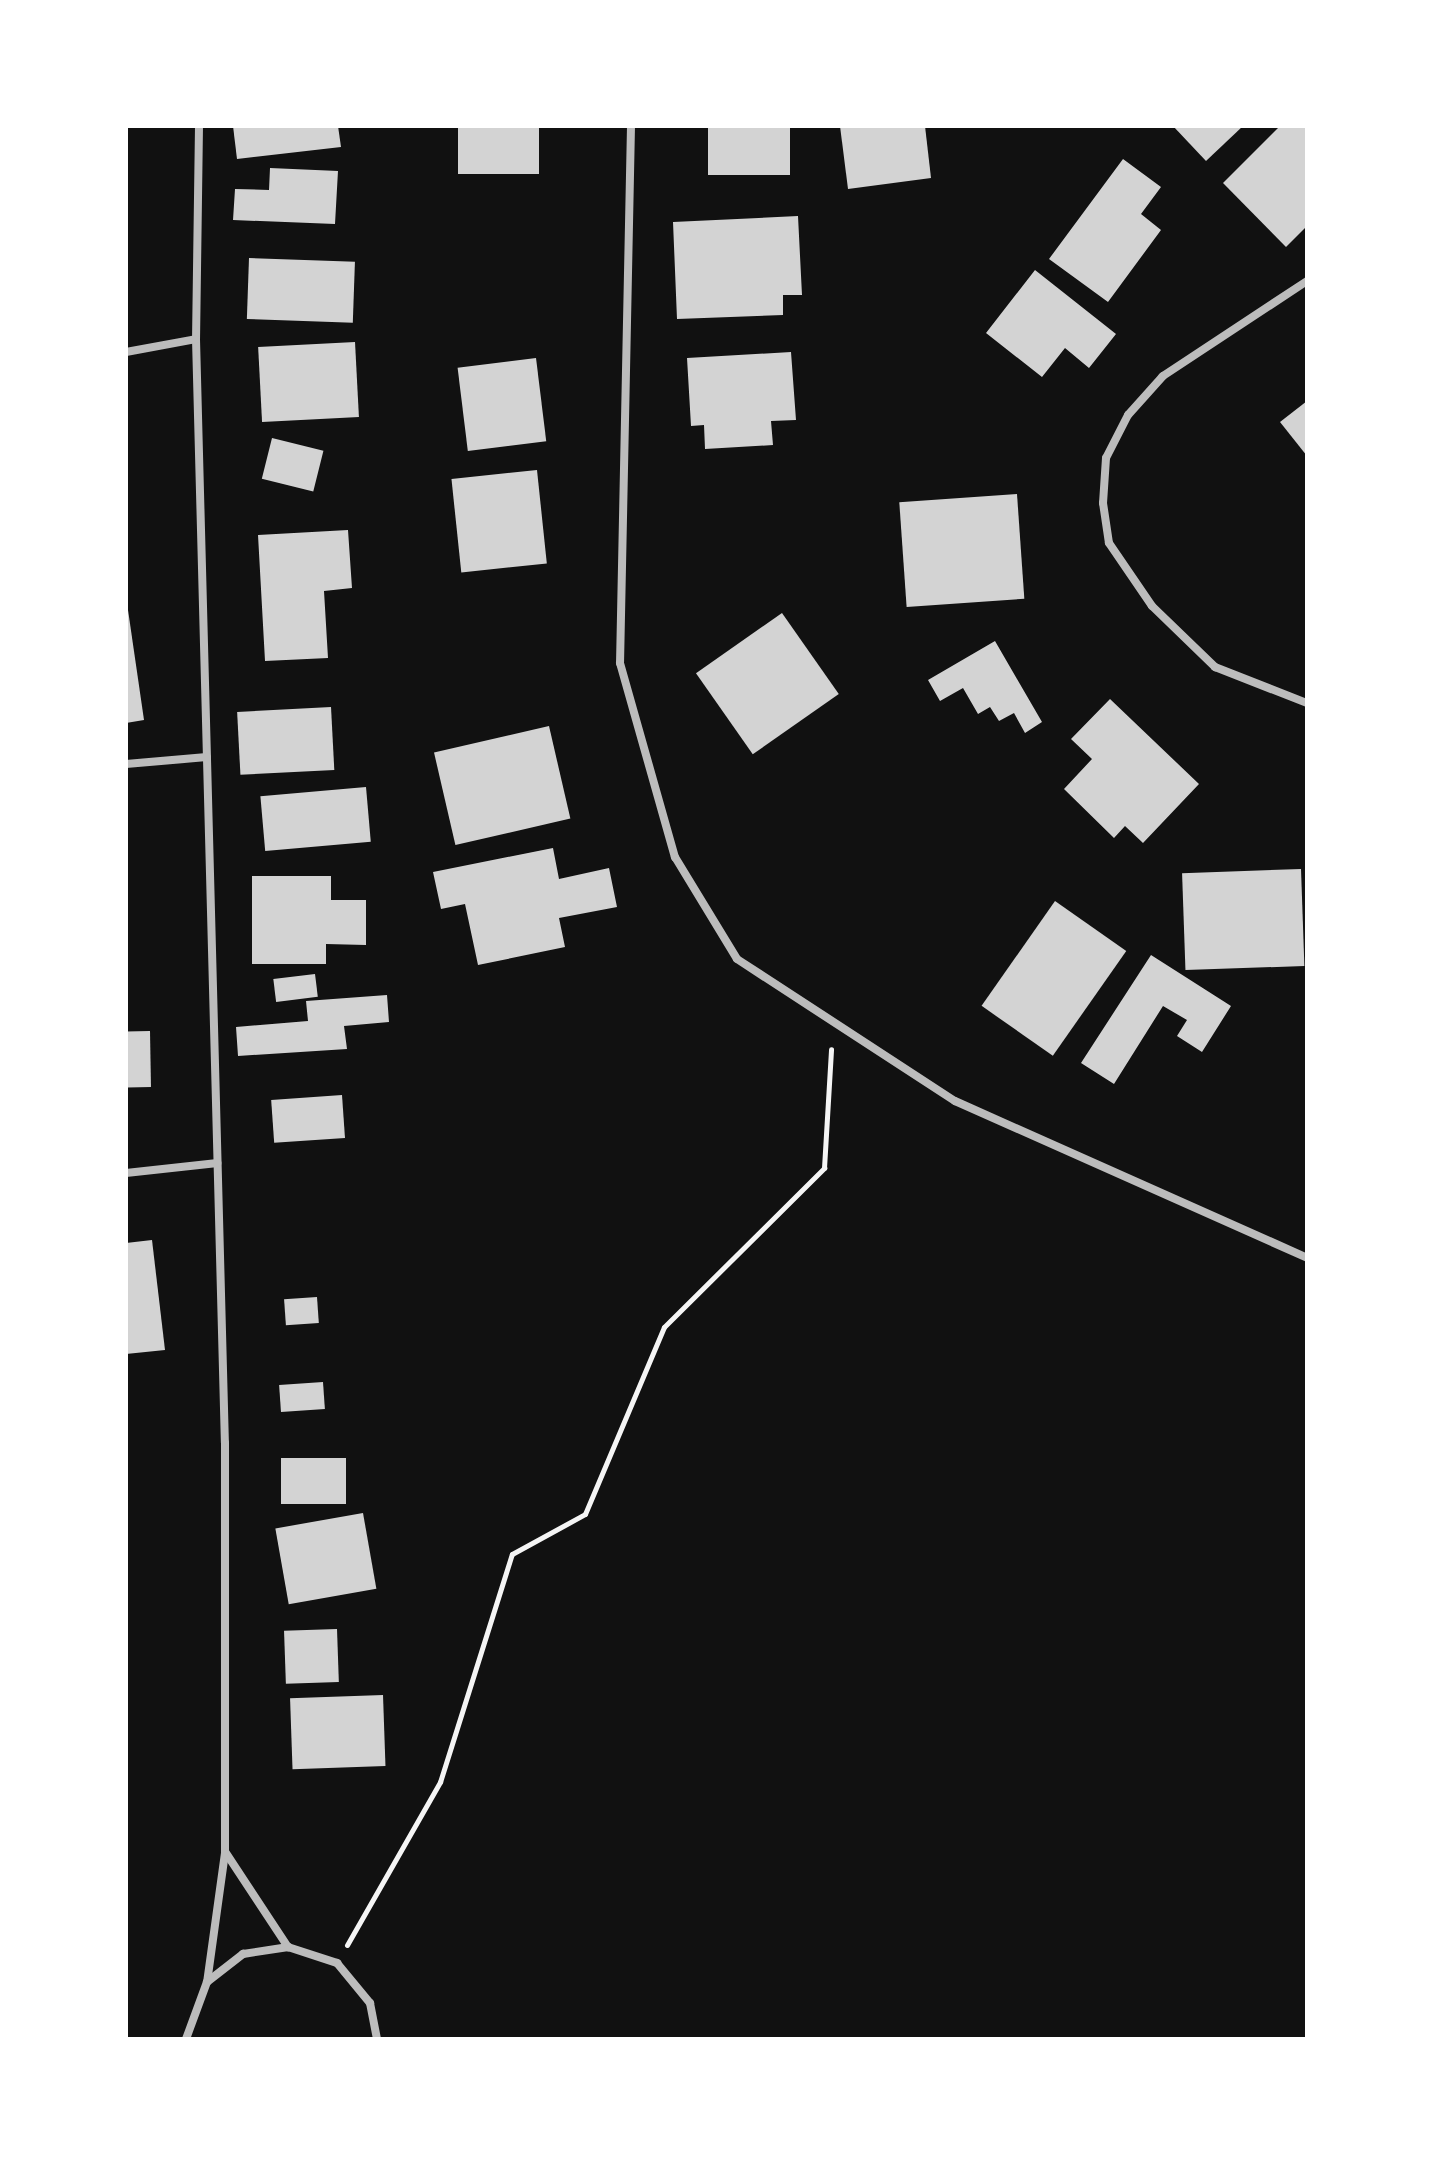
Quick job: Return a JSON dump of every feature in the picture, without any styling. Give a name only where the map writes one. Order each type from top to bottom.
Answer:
[{"type":"street","points":[[186,2039],[207,1982],[225,1853],[217,1163],[196,339],[199,126]]},
{"type":"street","points":[[631,126],[620,663],[675,857],[737,959],[955,1101],[1307,1258]]},
{"type":"street","points":[[1307,281],[1163,376],[1128,415],[1106,458],[1103,503],[1109,543],[1152,606],[1215,667],[1307,703]]},
{"type":"street","points":[[126,352],[196,339]]},
{"type":"street","points":[[126,764],[207,757]]},
{"type":"street","points":[[126,1173],[217,1163]]},
{"type":"street","points":[[225,1853],[288,1947]]},
{"type":"street","points":[[207,1982],[243,1954],[288,1947],[337,1963],[370,2003],[377,2039]]},
{"type":"path","points":[[337,1963],[440,1782],[512,1554],[585,1514],[664,1327],[824,1168],[832,1022]]},
{"type":"building","points":[[233,126],[338,126],[341,147],[237,159]]},
{"type":"building","points":[[458,126],[539,126],[539,174],[458,174]]},
{"type":"building","points":[[708,126],[790,126],[790,175],[708,175]]},
{"type":"building","points":[[840,126],[925,126],[931,178],[848,189]]},
{"type":"building","points":[[1173,126],[1243,126],[1206,161]]},
{"type":"building","points":[[1280,126],[1307,126],[1307,226],[1286,247],[1223,183]]},
{"type":"building","points":[[1123,159],[1161,187],[1141,214],[1161,230],[1108,302],[1049,259]]},
{"type":"building","points":[[270,168],[338,171],[335,224],[233,220],[235,189],[269,190]]},
{"type":"building","points":[[798,216],[802,295],[783,295],[783,315],[677,319],[673,222]]},
{"type":"building","points":[[249,258],[355,262],[353,323],[247,319]]},
{"type":"building","points":[[1035,270],[1116,334],[1089,368],[1065,348],[1042,377],[986,333]]},
{"type":"building","points":[[355,342],[359,417],[262,422],[258,347]]},
{"type":"building","points":[[791,352],[796,420],[771,421],[773,445],[705,449],[704,425],[691,426],[687,358]]},
{"type":"building","points":[[536,358],[546,441],[468,451],[458,368]]},
{"type":"building","points":[[1307,401],[1307,456],[1280,422]]},
{"type":"building","points":[[272,438],[323,451],[313,492],[262,479]]},
{"type":"building","points":[[537,470],[547,563],[461,572],[451,479]]},
{"type":"building","points":[[1017,494],[1024,599],[907,607],[899,502]]},
{"type":"building","points":[[348,530],[352,588],[324,591],[328,658],[265,661],[258,535]]},
{"type":"building","points":[[126,611],[144,720],[126,723]]},
{"type":"building","points":[[782,613],[839,694],[753,754],[696,673]]},
{"type":"building","points":[[995,641],[1042,722],[1025,733],[1014,713],[999,721],[990,707],[978,714],[963,688],[940,701],[928,680]]},
{"type":"building","points":[[1110,699],[1199,784],[1143,843],[1125,826],[1114,838],[1064,789],[1092,759],[1071,739]]},
{"type":"building","points":[[331,707],[334,770],[240,775],[237,712]]},
{"type":"building","points":[[549,726],[570,819],[455,845],[434,753]]},
{"type":"building","points":[[366,787],[371,842],[265,851],[260,796]]},
{"type":"building","points":[[553,848],[559,879],[609,868],[617,907],[559,918],[565,947],[478,965],[465,904],[441,909],[433,872]]},
{"type":"building","points":[[1301,869],[1304,966],[1185,970],[1182,873]]},
{"type":"building","points":[[252,876],[331,876],[331,900],[366,900],[366,945],[326,944],[326,964],[252,964]]},
{"type":"building","points":[[1055,901],[1126,951],[1053,1056],[982,1006]]},
{"type":"building","points":[[1151,955],[1231,1006],[1202,1052],[1177,1036],[1187,1020],[1163,1006],[1114,1084],[1081,1063]]},
{"type":"building","points":[[315,974],[318,997],[276,1002],[273,979]]},
{"type":"building","points":[[387,995],[389,1022],[344,1026],[347,1049],[238,1056],[236,1027],[308,1021],[306,1001]]},
{"type":"building","points":[[126,1031],[150,1031],[151,1087],[127,1087]]},
{"type":"building","points":[[342,1095],[345,1138],[274,1143],[271,1100]]},
{"type":"building","points":[[152,1240],[165,1350],[126,1354],[126,1243]]},
{"type":"building","points":[[317,1297],[319,1323],[286,1325],[284,1299]]},
{"type":"building","points":[[323,1382],[325,1409],[281,1412],[279,1385]]},
{"type":"building","points":[[281,1458],[346,1458],[346,1504],[281,1504]]},
{"type":"building","points":[[363,1513],[376,1589],[289,1604],[275,1528]]},
{"type":"building","points":[[337,1629],[339,1682],[286,1684],[284,1631]]},
{"type":"building","points":[[383,1695],[385,1766],[293,1769],[290,1698]]}]
